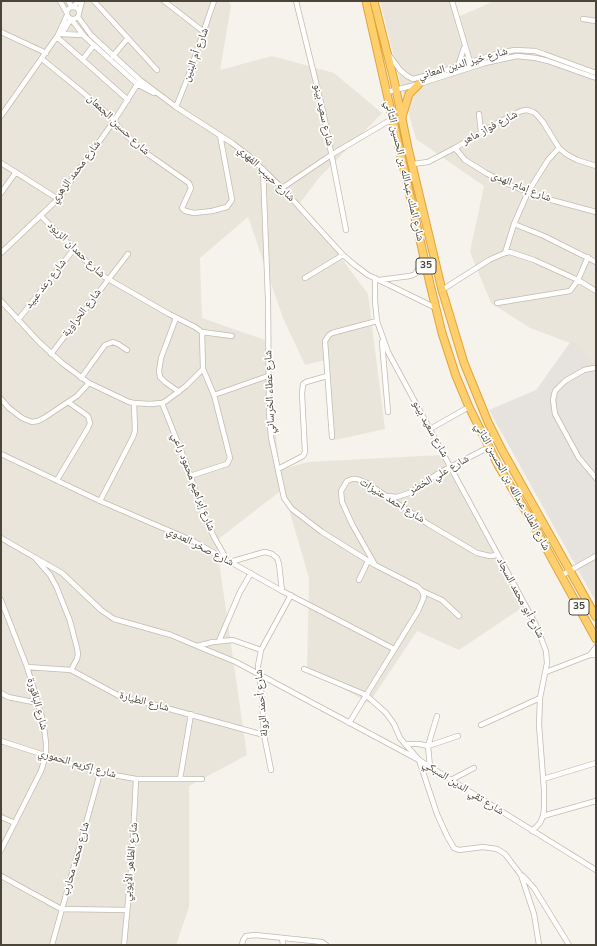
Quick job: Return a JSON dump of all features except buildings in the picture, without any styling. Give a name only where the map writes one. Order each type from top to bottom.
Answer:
[{"type":"highway","name":"شارع الملك عبدالله بن الحسين الثاني","points":[[366,1],[423,256],[436,308],[456,376],[469,407],[499,467],[562,575],[596,639]]},
{"type":"highway","name":"شارع الملك عبدالله بن الحسين الثاني","points":[[374,1],[442,290],[464,363],[488,422],[519,482],[596,617]]},
{"type":"highway","points":[[402,119],[409,94],[419,84]]},
{"type":"street","name":"شارع حبيب الفهري","points":[[60,1],[69,17],[83,35],[139,82],[241,149],[282,188],[356,266],[377,279],[436,308]]},
{"type":"street","points":[[68,1],[72,7],[76,8],[79,15]]},
{"type":"street","points":[[1,116],[59,36],[69,17],[68,10],[79,1]]},
{"type":"street","points":[[69,17],[75,19],[79,15],[82,1]]},
{"type":"street","points":[[94,1],[157,70]]},
{"type":"street","points":[[164,1],[204,32]]},
{"type":"street","name":"شارع أم البنين","points":[[176,107],[214,1]]},
{"type":"street","name":"شارع سعيد بينو","points":[[296,1],[318,89],[346,230]]},
{"type":"street","points":[[452,1],[471,64]]},
{"type":"street","name":"شارع حبيب الفهري","points":[[79,15],[91,35],[139,82]]},
{"type":"street","points":[[583,19],[596,21]]},
{"type":"street","points":[[1,32],[46,53]]},
{"type":"street","points":[[59,36],[83,35]]},
{"type":"street","points":[[59,36],[128,100]]},
{"type":"street","points":[[113,56],[128,38]]},
{"type":"street","points":[[83,59],[94,45]]},
{"type":"street","points":[[458,66],[465,46]]},
{"type":"street","name":"شارع خير الدين المعاني","points":[[387,92],[419,84],[507,51],[529,50],[596,73]]},
{"type":"street","name":"شارع خير الدين المعاني","points":[[387,52],[403,73],[413,78],[419,78],[458,66],[517,56],[525,56],[548,61],[596,78]]},
{"type":"street","name":"شارع حسين الجمعان","points":[[42,59],[80,90],[114,121],[121,130],[142,150],[189,183],[191,188],[182,208],[185,212],[194,213],[212,211],[227,207],[232,200],[220,135]]},
{"type":"street","name":"شارع محمد الزهري","points":[[1,253],[58,199],[114,121],[139,82]]},
{"type":"street","name":"شارع فواز ماهر","points":[[413,164],[428,162],[521,111],[530,111],[536,114],[559,148],[566,154],[577,160],[596,166]]},
{"type":"street","points":[[479,114],[482,132]]},
{"type":"street","points":[[282,188],[331,155],[392,119]]},
{"type":"street","name":"شارع إمام الهدى","points":[[455,148],[465,160],[486,174],[505,183],[528,192],[596,212]]},
{"type":"street","points":[[505,253],[514,224],[528,192],[548,160],[559,148]]},
{"type":"street","points":[[1,163],[58,199]]},
{"type":"street","name":"شارع عطاء الخرساني","points":[[263,169],[268,300],[270,427],[284,498],[292,509],[322,532],[375,565],[415,585],[422,591],[442,600],[459,616]]},
{"type":"street","points":[[1,193],[16,172]]},
{"type":"street","name":"شارع حمدان الزيود","points":[[41,216],[95,270],[108,280],[202,332]]},
{"type":"street","points":[[514,224],[544,236],[596,262]]},
{"type":"street","name":"شارع رعد عبيد","points":[[18,320],[74,249]]},
{"type":"street","points":[[442,290],[489,260],[510,252],[524,255],[578,280],[596,291]]},
{"type":"street","name":"شارع الحراوية","points":[[51,354],[128,254]]},
{"type":"street","points":[[305,278],[343,254]]},
{"type":"street","points":[[377,279],[404,277],[414,274],[418,269],[423,256]]},
{"type":"street","points":[[496,304],[568,292],[573,289],[588,257]]},
{"type":"street","name":"شارع سعيد بينو","points":[[377,279],[375,301],[377,321],[381,336],[394,364],[451,467]]},
{"type":"street","points":[[1,301],[51,354],[81,378],[134,403],[162,403],[173,397],[203,369]]},
{"type":"street","points":[[176,318],[161,358],[159,372],[160,377],[165,382],[179,392]]},
{"type":"street","points":[[332,437],[324,346],[325,341],[329,335],[344,329],[377,321]]},
{"type":"street","points":[[190,476],[227,464],[230,460],[230,454],[214,395],[203,369],[202,332],[232,336]]},
{"type":"street","points":[[381,336],[388,412]]},
{"type":"street","points":[[81,378],[105,345],[113,342],[127,350]]},
{"type":"street","points":[[594,368],[584,370],[565,381],[555,391],[553,400],[555,414],[579,458],[596,478]]},
{"type":"street","points":[[214,395],[268,376]]},
{"type":"street","points":[[278,469],[303,456],[305,452],[302,394],[303,384],[327,376]]},
{"type":"street","points":[[1,398],[16,414],[32,422],[44,418],[77,396],[89,383]]},
{"type":"street","points":[[57,480],[88,428],[90,422],[88,416],[68,402]]},
{"type":"street","points":[[100,501],[133,437],[135,431],[134,403]]},
{"type":"street","name":"شارع إبراهيم محمود راعي","points":[[162,403],[206,520],[229,561]]},
{"type":"street","points":[[430,429],[469,407]]},
{"type":"street","name":"شارع علي الخضر","points":[[387,496],[397,496],[412,492],[437,474],[489,447]]},
{"type":"street","name":"شارع صخر العدوي","points":[[1,454],[100,501],[175,532],[282,591],[394,649]]},
{"type":"street","name":"شارع أبو محمد السجاد","points":[[451,467],[540,633],[546,652],[546,672],[540,698],[539,736],[543,779],[543,816]]},
{"type":"street","name":"شارع أحمد عنيزات","points":[[375,565],[346,511],[341,496],[341,490],[347,481],[357,479],[367,483],[428,524],[470,549],[484,555],[498,555]]},
{"type":"street","points":[[1,538],[68,577],[109,616],[171,636],[236,662],[419,760],[439,819],[456,850],[483,847],[497,849],[505,854],[521,875],[530,882],[569,945]]},
{"type":"street","points":[[229,561],[265,552],[272,554],[277,558],[279,564],[282,591]]},
{"type":"street","points":[[34,556],[54,582],[65,608],[77,648],[77,659],[71,670]]},
{"type":"street","points":[[562,575],[596,556]]},
{"type":"street","points":[[359,580],[368,561]]},
{"type":"street","points":[[219,641],[240,592],[251,573]]},
{"type":"street","points":[[349,723],[422,604],[424,597],[422,591]]},
{"type":"street","name":"شارع أحمد الرولة","points":[[271,770],[264,735],[262,696],[258,666],[261,650],[291,595]]},
{"type":"street","name":"شارع الباقورة","points":[[1,600],[27,667],[38,703],[45,731],[46,755],[41,771],[1,850]]},
{"type":"street","points":[[197,646],[219,641],[237,641],[261,650]]},
{"type":"street","points":[[590,655],[596,647]]},
{"type":"street","points":[[546,672],[590,655],[596,655]]},
{"type":"street","points":[[547,663],[556,667]]},
{"type":"street","name":"شارع الطيارة","points":[[27,667],[71,670],[119,697],[191,714],[264,735]]},
{"type":"street","name":"شارع تقي الدين السبكي","points":[[304,668],[366,695],[386,713],[405,744],[419,760],[596,870]]},
{"type":"street","points":[[1,693],[8,697],[38,703]]},
{"type":"street","points":[[481,725],[540,698]]},
{"type":"street","points":[[180,779],[191,714]]},
{"type":"street","points":[[430,767],[428,746],[437,716]]},
{"type":"street","points":[[405,744],[419,744],[428,746],[458,736]]},
{"type":"street","name":"شارع إكريم الحموري","points":[[1,741],[100,773],[136,779],[202,779]]},
{"type":"street","points":[[543,779],[596,763]]},
{"type":"street","points":[[451,780],[474,768]]},
{"type":"street","name":"شارع محمد محارب","points":[[52,945],[100,773]]},
{"type":"street","name":"شارع الظاهر الأيوبي","points":[[124,945],[132,859],[136,779]]},
{"type":"street","points":[[532,831],[543,816],[596,801]]},
{"type":"street","points":[[1,817],[15,823]]},
{"type":"street","points":[[521,875],[534,914],[539,945]]},
{"type":"street","points":[[1,876],[62,910],[127,910]]},
{"type":"street","points":[[242,945],[244,938],[249,935],[322,942],[326,945]]},
{"type":"street","points":[[282,938],[283,945]]},
{"type":"shaded area","points":[[1,1],[229,1],[231,6],[220,70],[272,56],[334,73],[382,113],[318,179],[300,203],[368,294],[385,429],[335,440],[325,360],[305,365],[283,318],[248,217],[200,258],[202,318],[265,340],[280,470],[308,462],[440,455],[523,607],[459,650],[417,631],[369,703],[307,668],[309,578],[283,489],[216,541],[247,755],[189,786],[189,907],[176,945],[1,945]]},
{"type":"shaded area","points":[[380,1],[452,1],[458,17],[494,1],[596,1],[596,368],[573,344],[530,328],[491,303],[470,252],[484,186],[416,139]]},
{"type":"shaded area","points":[[572,340],[596,367],[596,602],[489,410],[536,390]]}]
